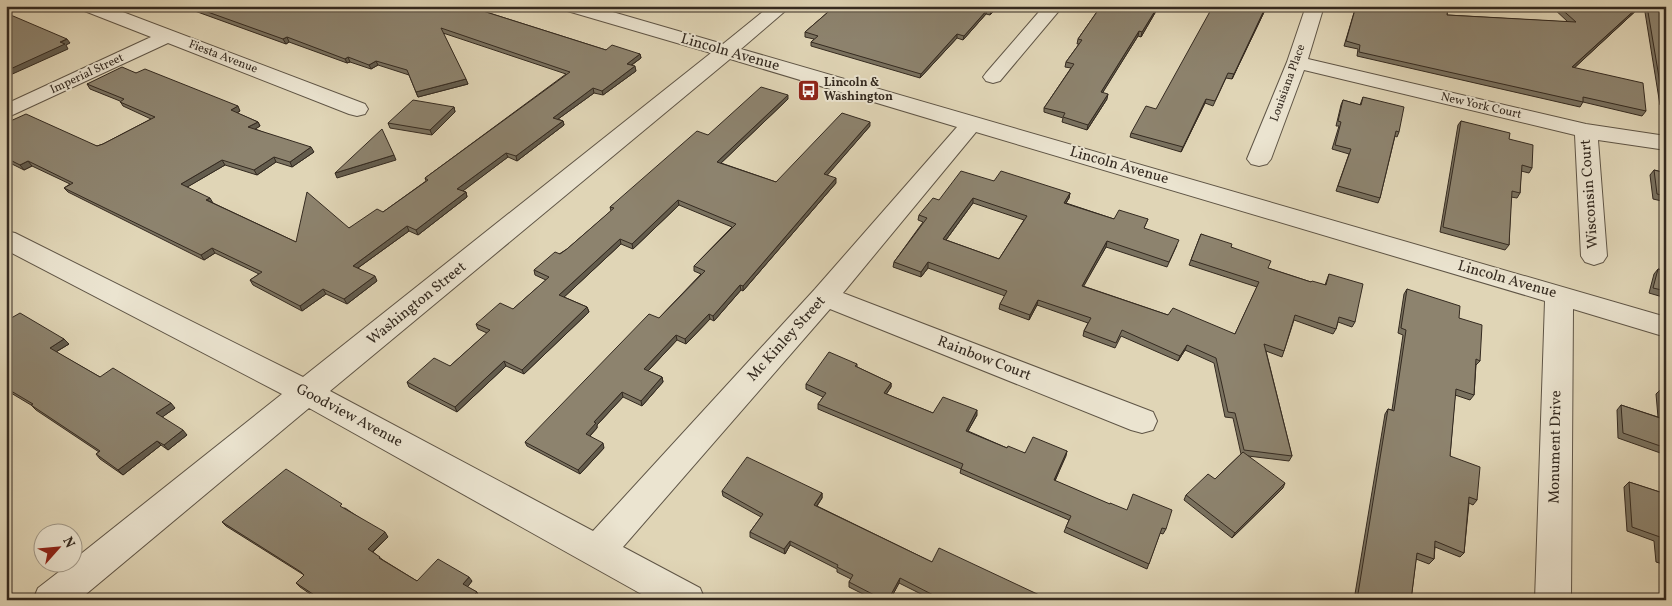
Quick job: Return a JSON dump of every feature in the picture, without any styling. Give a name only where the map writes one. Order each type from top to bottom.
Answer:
[{"type":"street","name":"Fiesta Avenue","points":[[89,6],[357,109]]},
{"type":"street","name":"Lincoln Avenue","points":[[571,6],[1666,327]]},
{"type":"street","points":[[993,77],[1054,6]]},
{"type":"street","name":"Louisiana Place","points":[[1259,159],[1297,62],[1315,6]]},
{"type":"street","name":"Washington Street","points":[[51,600],[727,52],[777,7]]},
{"type":"street","name":"Imperial Street","points":[[6,112],[168,36]]},
{"type":"street","name":"New York Court","points":[[1297,62],[1586,131],[1666,143]]},
{"type":"street","name":"Mc Kinley Street","points":[[598,551],[825,296],[972,123]]},
{"type":"street","name":"Wisconsin Court","points":[[1586,131],[1594,256]]},
{"type":"street","name":"Goodview Avenue","points":[[6,239],[307,393],[687,600]]},
{"type":"street","name":"Monument Drive","points":[[1559,295],[1560,597]]},
{"type":"street","name":"Rainbow Court","points":[[825,296],[1142,421]]},
{"type":"building","points":[[191,6],[467,6],[606,50],[612,45],[640,54],[627,64],[635,66],[602,91],[593,88],[553,118],[563,121],[516,156],[506,153],[457,189],[466,192],[416,230],[407,226],[353,266],[375,276],[344,299],[323,289],[300,306],[250,280],[262,272],[212,248],[201,255],[64,188],[73,183],[28,161],[20,165],[6,158],[6,123],[26,114],[97,146],[103,144],[155,117],[120,102],[124,99],[87,84],[122,67],[136,73],[145,69],[238,106],[231,110],[258,122],[248,127],[311,147],[290,162],[274,157],[254,170],[222,160],[181,184],[210,198],[206,200],[296,242],[307,192],[349,228],[377,209],[383,212],[428,180],[425,178],[570,72],[441,28],[466,79],[416,92],[407,70],[376,61],[369,65],[348,57],[345,59],[287,37],[283,39]]},
{"type":"building","points":[[835,6],[995,6],[991,11],[987,10],[964,36],[957,34],[921,74],[811,42],[818,36],[805,32]]},
{"type":"building","points":[[1101,6],[1158,6],[1142,32],[1139,31],[1101,92],[1108,94],[1088,125],[1063,117],[1065,113],[1044,108],[1074,64],[1066,62],[1082,40],[1078,39]]},
{"type":"building","points":[[1213,6],[1266,6],[1234,74],[1228,73],[1215,101],[1206,99],[1183,147],[1131,133],[1146,106],[1156,109]]},
{"type":"building","points":[[1356,6],[1448,6],[1447,15],[1576,22],[1558,6],[1639,6],[1572,67],[1643,83],[1646,111],[1583,97],[1583,102],[1359,52],[1360,45],[1346,41]]},
{"type":"building","points":[[1647,6],[1666,6],[1666,101],[1663,101]]},
{"type":"building","points":[[6,13],[67,39],[60,42],[65,44],[6,71]]},
{"type":"building","points":[[761,87],[788,95],[717,162],[776,182],[842,113],[870,122],[824,174],[836,178],[743,286],[740,285],[713,316],[709,314],[685,339],[676,335],[644,369],[662,377],[641,401],[622,392],[594,422],[596,423],[586,434],[603,443],[578,470],[525,442],[649,314],[659,318],[705,271],[694,266],[736,224],[678,200],[632,244],[620,239],[559,295],[587,307],[522,370],[504,361],[455,407],[407,382],[434,358],[450,366],[490,330],[476,324],[500,303],[513,309],[549,277],[534,270],[555,252],[560,254],[567,249],[614,208],[610,207],[697,131],[708,135]]},
{"type":"building","points":[[1363,97],[1404,107],[1399,132],[1396,131],[1380,198],[1338,186],[1351,149],[1335,145],[1341,122],[1338,121],[1343,100],[1361,105]]},
{"type":"building","points":[[413,100],[454,107],[430,130],[388,123]]},
{"type":"building","points":[[1461,121],[1510,133],[1509,139],[1533,145],[1532,168],[1522,165],[1520,193],[1512,191],[1509,245],[1443,227]]},
{"type":"building","points":[[382,129],[394,155],[335,173]]},
{"type":"building","points":[[1654,170],[1666,173],[1666,196],[1657,194]]},
{"type":"building","points":[[961,171],[994,181],[1001,171],[1070,193],[1064,203],[1114,219],[1119,210],[1148,219],[1144,228],[1179,240],[1169,262],[1107,241],[1082,286],[1168,315],[1173,308],[1235,334],[1259,282],[1191,260],[1201,234],[1232,244],[1231,247],[1271,261],[1268,268],[1311,282],[1326,285],[1329,274],[1363,284],[1355,322],[1339,317],[1336,329],[1295,315],[1284,351],[1264,344],[1292,456],[1244,450],[1235,413],[1228,412],[1216,358],[1187,345],[1180,356],[1122,330],[1116,343],[1084,331],[1091,318],[1038,300],[1030,315],[1000,304],[1007,291],[928,262],[921,272],[894,262],[927,218],[919,215],[933,198],[939,200]],"holes":[[[973,198],[1027,216],[999,259],[943,239]]]},
{"type":"building","points":[[1658,269],[1666,271],[1666,291],[1653,288]]},
{"type":"building","points":[[1407,289],[1460,306],[1459,318],[1482,325],[1480,361],[1476,359],[1474,395],[1456,389],[1450,456],[1480,467],[1477,500],[1469,497],[1464,553],[1435,541],[1434,559],[1417,553],[1411,600],[1357,600],[1388,409],[1394,411],[1406,330],[1401,328]]},
{"type":"building","points":[[20,313],[64,339],[50,348],[100,377],[113,368],[171,403],[156,413],[183,430],[164,445],[157,441],[118,470],[96,454],[100,451],[31,405],[33,404],[6,388],[6,321]]},
{"type":"building","points":[[829,352],[857,364],[855,366],[891,383],[884,393],[933,413],[943,397],[977,410],[966,431],[1007,448],[1008,446],[1025,453],[1033,437],[1067,451],[1054,480],[1127,510],[1133,494],[1172,510],[1166,529],[1162,528],[1149,564],[1066,527],[1071,516],[961,469],[963,464],[818,404],[826,393],[806,384]]},
{"type":"building","points":[[1661,389],[1666,390],[1666,448],[1623,433],[1621,405],[1663,419]]},
{"type":"building","points":[[1243,452],[1285,483],[1235,533],[1186,495],[1208,474],[1215,479]]},
{"type":"building","points":[[747,457],[822,493],[814,505],[932,562],[939,548],[1050,600],[943,600],[900,578],[888,600],[884,600],[849,582],[853,575],[837,567],[838,565],[790,541],[784,549],[750,532],[763,514],[722,491]]},
{"type":"building","points":[[286,469],[342,504],[340,506],[385,532],[368,549],[379,558],[417,581],[438,559],[469,577],[463,584],[477,592],[475,594],[484,600],[322,600],[296,583],[304,575],[301,572],[222,522]]},
{"type":"building","points":[[1629,482],[1666,494],[1666,559],[1662,557],[1660,537],[1632,527]]},
{"type":"place","name":"Lincoln & Washington","points":[[808,90]]}]
